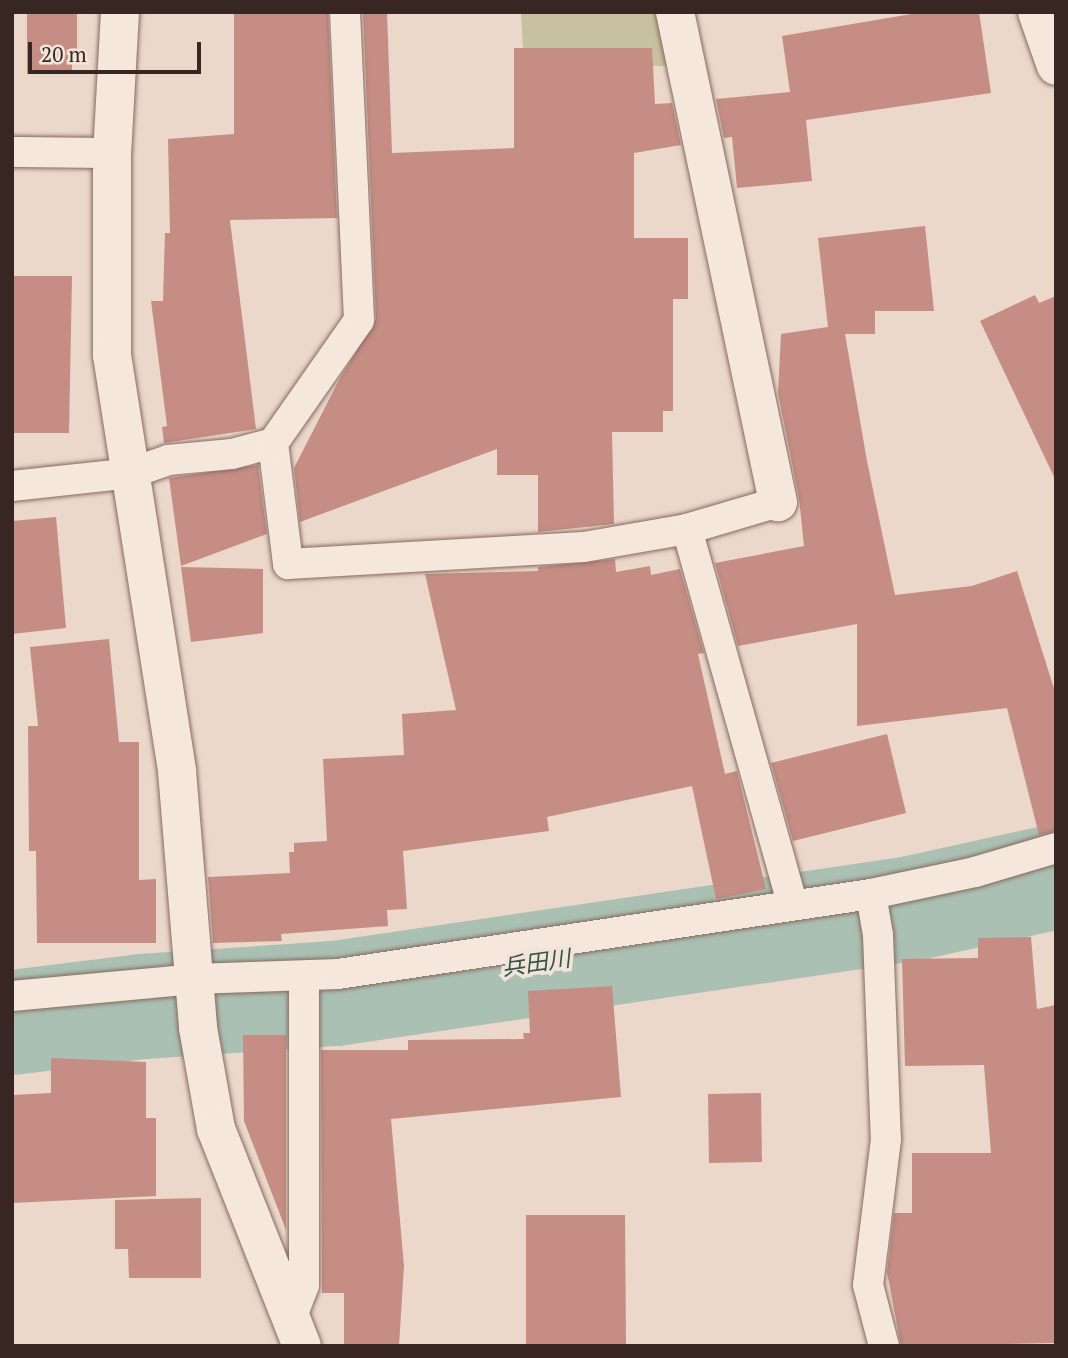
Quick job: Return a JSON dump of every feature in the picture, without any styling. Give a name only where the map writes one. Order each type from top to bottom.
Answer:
[{"type":"street","points":[[120,12],[112,153],[112,355],[177,771],[198,1028],[216,1129],[297,1333]]},
{"type":"street","points":[[675,12],[778,502]]},
{"type":"street","points":[[1037,12],[1056,66]]},
{"type":"lane","points":[[12,486],[131,473],[168,460],[232,454],[273,443],[359,320],[345,12]]},
{"type":"lane","points":[[12,152],[112,153]]},
{"type":"lane","points":[[273,443],[288,564],[584,547],[687,529],[778,502]]},
{"type":"lane","points":[[687,529],[793,905]]},
{"type":"lane","points":[[12,996],[194,981],[304,978],[793,905],[871,896],[975,872],[1056,848]]},
{"type":"lane","points":[[871,896],[878,935],[886,1139],[868,1284],[884,1346]]},
{"type":"lane","points":[[297,1333],[304,1284],[304,978]]},
{"type":"shaded area","points":[[521,12],[659,12],[670,66],[524,65]]},
{"type":"building","points":[[27,12],[77,12],[77,61],[72,61],[72,74],[27,74]]},
{"type":"building","points":[[234,12],[328,12],[337,218],[230,220],[256,429],[164,443],[162,427],[167,426],[151,301],[163,301],[165,233],[170,233],[168,139],[234,134]]},
{"type":"building","points":[[363,12],[387,12],[392,153],[514,148],[514,48],[652,48],[655,104],[672,103],[681,145],[634,153],[634,238],[688,238],[688,299],[673,299],[673,411],[663,411],[663,432],[612,432],[614,524],[538,532],[538,475],[497,475],[497,449],[300,522],[294,468],[339,380],[376,319]]},
{"type":"building","points":[[923,12],[979,12],[991,93],[806,120],[812,181],[737,188],[732,137],[724,138],[716,99],[790,92],[782,36]]},
{"type":"building","points":[[925,226],[934,311],[875,311],[875,334],[845,334],[867,461],[895,595],[972,586],[1017,571],[1056,695],[1056,831],[1039,835],[1007,708],[857,726],[857,624],[738,646],[715,563],[804,546],[799,498],[778,393],[781,334],[828,327],[818,238]]},
{"type":"building","points":[[12,276],[72,276],[69,433],[12,433]]},
{"type":"building","points":[[1035,295],[1039,303],[1056,296],[1056,481],[980,321]]},
{"type":"building","points":[[258,465],[267,534],[181,566],[169,478]]},
{"type":"building","points":[[56,517],[66,628],[12,634],[12,521]]},
{"type":"building","points":[[615,559],[616,572],[650,566],[651,575],[680,569],[704,653],[698,654],[725,774],[737,771],[766,889],[716,899],[692,786],[547,817],[549,831],[403,851],[407,909],[387,910],[388,926],[281,934],[282,941],[213,943],[208,877],[290,873],[289,852],[294,852],[294,843],[327,841],[323,759],[404,755],[402,714],[456,710],[425,574],[538,571],[538,567]]},
{"type":"building","points":[[181,567],[263,569],[263,633],[191,642]]},
{"type":"building","points":[[109,639],[119,742],[139,742],[139,880],[156,879],[156,943],[37,943],[36,851],[29,851],[28,726],[38,726],[30,647]]},
{"type":"building","points":[[887,734],[906,813],[793,841],[771,763]]},
{"type":"building","points":[[1031,937],[1037,1009],[1056,1005],[1056,1343],[901,1346],[887,1272],[894,1213],[912,1213],[912,1153],[991,1153],[984,1065],[905,1066],[902,959],[978,958],[978,938]]},
{"type":"building","points":[[612,986],[621,1097],[391,1119],[404,1266],[399,1346],[344,1346],[344,1293],[322,1293],[321,1050],[408,1050],[408,1040],[524,1039],[523,1033],[530,1033],[528,991]]},
{"type":"building","points":[[243,1035],[286,1035],[286,1230],[244,1121]]},
{"type":"building","points":[[51,1058],[146,1062],[146,1118],[156,1118],[156,1196],[12,1203],[12,1095],[51,1093]]},
{"type":"building","points":[[761,1093],[762,1162],[709,1163],[708,1094]]},
{"type":"building","points":[[201,1198],[201,1278],[129,1278],[128,1249],[115,1249],[115,1200]]},
{"type":"building","points":[[526,1215],[625,1215],[626,1346],[526,1346]]},
{"type":"waterway","name":"兵田川","points":[[12,1022],[143,1006],[335,993],[911,908],[1056,876]]}]
